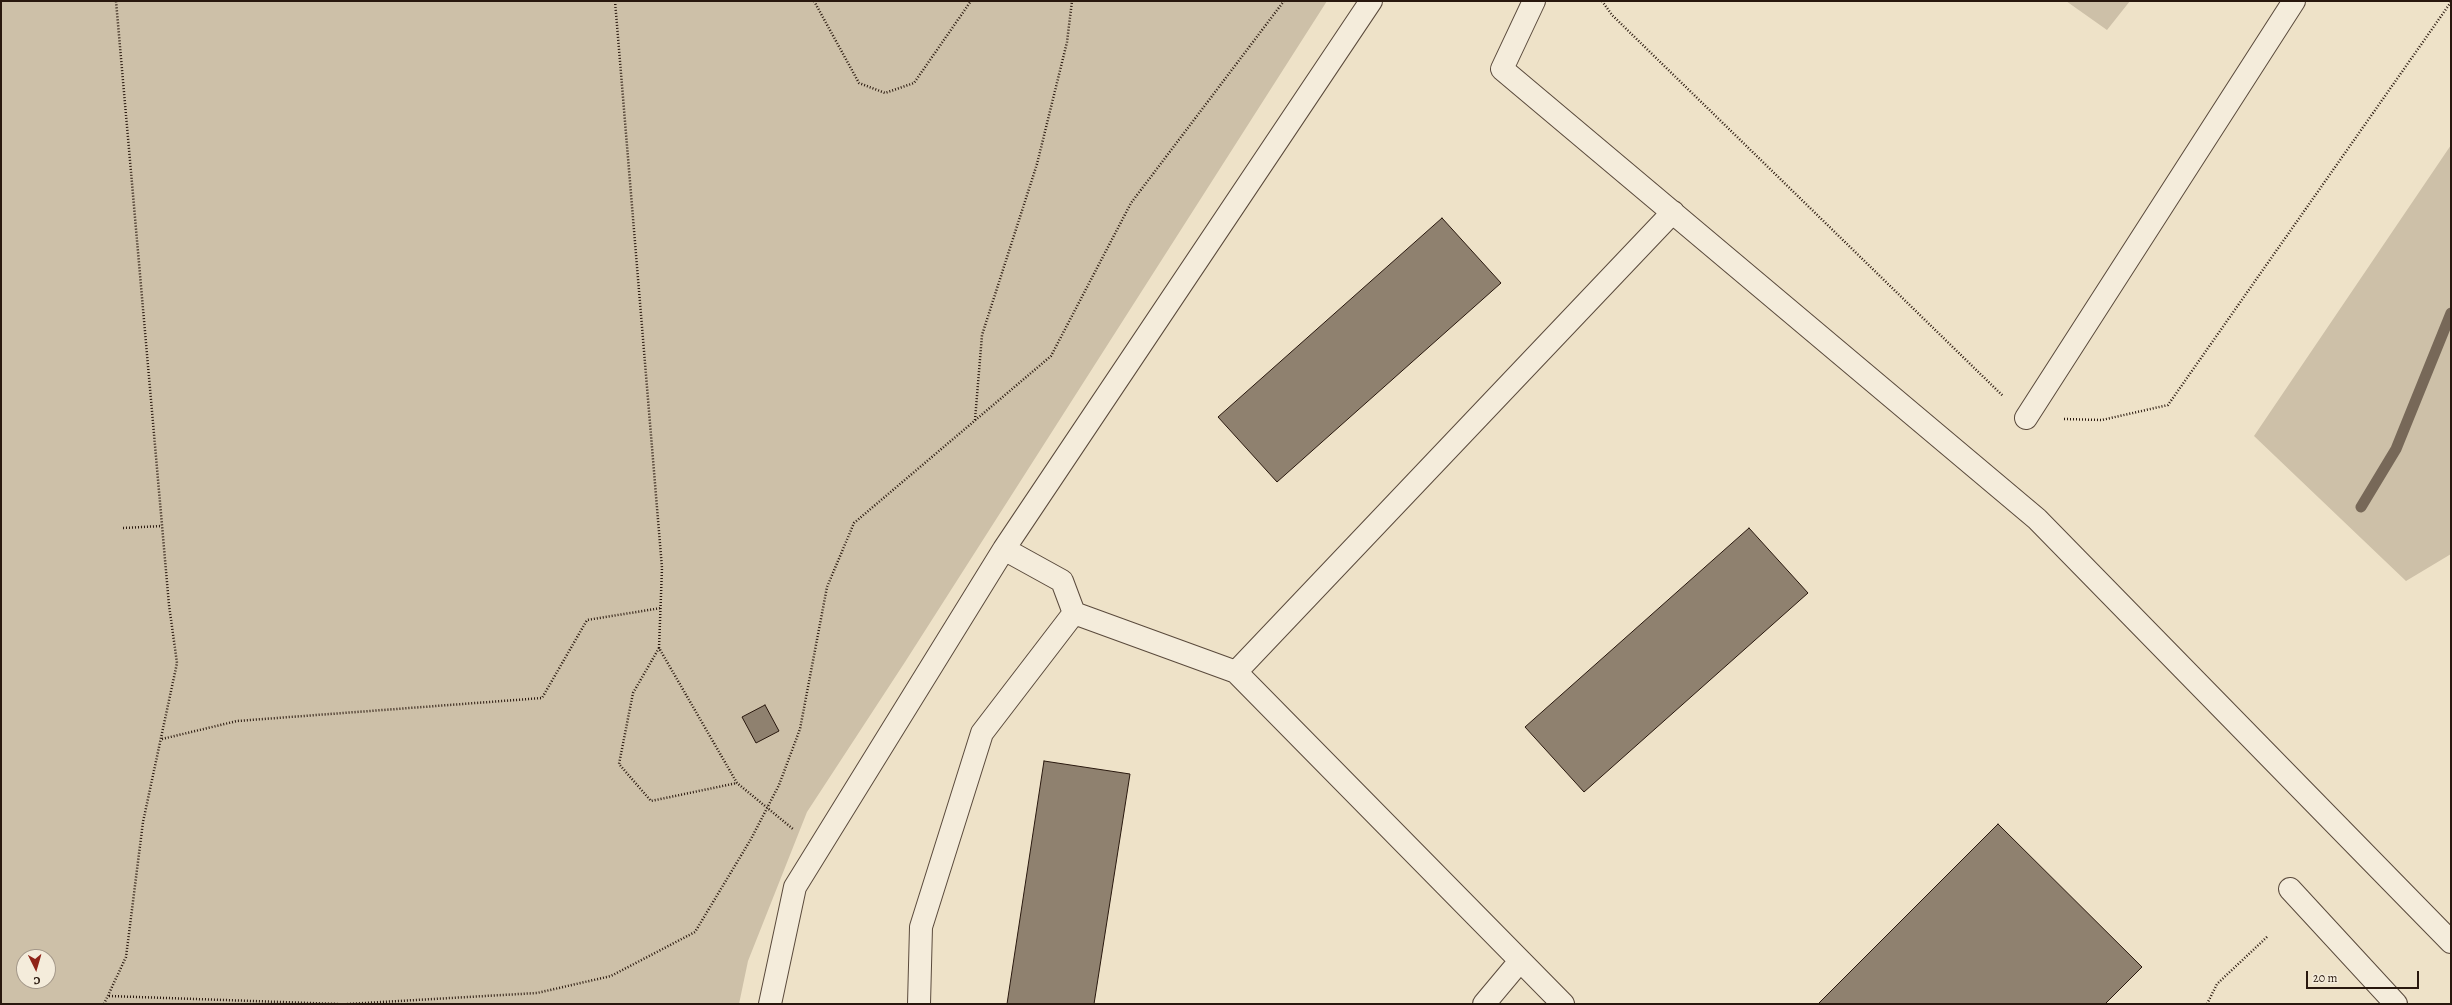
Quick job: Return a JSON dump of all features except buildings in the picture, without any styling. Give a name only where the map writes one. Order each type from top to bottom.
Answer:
[{"type":"street","points":[[770,1004],[795,887],[1004,549],[1371,1]]},
{"type":"street","points":[[1534,1],[1502,69],[2037,519],[2451,942]]},
{"type":"street","points":[[2026,418],[2294,1]]},
{"type":"street","points":[[1236,672],[1673,212]]},
{"type":"street","points":[[1004,549],[1062,581],[1074,613],[1236,672],[1563,1004]]},
{"type":"street","points":[[919,1004],[921,927],[982,733],[1074,613]]},
{"type":"street","points":[[2290,889],[2396,1004]]},
{"type":"street","points":[[1484,1004],[1520,961]]},
{"type":"path","points":[[104,1004],[126,957],[144,822],[177,663],[162,526],[116,1]]},
{"type":"path","points":[[615,1],[661,556],[659,648],[633,693],[619,764],[651,801],[736,783]]},
{"type":"path","points":[[814,1],[859,83],[885,93],[914,83],[971,1]]},
{"type":"path","points":[[975,421],[982,335],[1037,164],[1067,42],[1072,1]]},
{"type":"path","points":[[347,1004],[537,993],[611,976],[695,932],[751,839],[779,785],[800,729],[827,587],[854,523],[1051,356],[1131,203],[1284,1]]},
{"type":"path","points":[[1602,1],[1618,21],[2026,418],[2102,420],[2168,405],[2451,2]]},
{"type":"path","points":[[123,528],[162,526]]},
{"type":"path","points":[[162,739],[237,721],[542,698],[587,620],[661,608]]},
{"type":"path","points":[[659,648],[736,783],[819,848]]},
{"type":"path","points":[[2207,1004],[2217,984],[2268,936]]},
{"type":"path","points":[[109,996],[339,1004]]},
{"type":"shaded area","points":[[1,1],[1327,1],[905,662],[807,812],[748,961],[739,1004],[1,1004]]},
{"type":"shaded area","points":[[2066,1],[2130,1],[2107,30]]},
{"type":"shaded area","points":[[2451,145],[2451,554],[2406,581],[2254,436]]},
{"type":"waterway","points":[[2361,507],[2396,449],[2451,313]]}]
